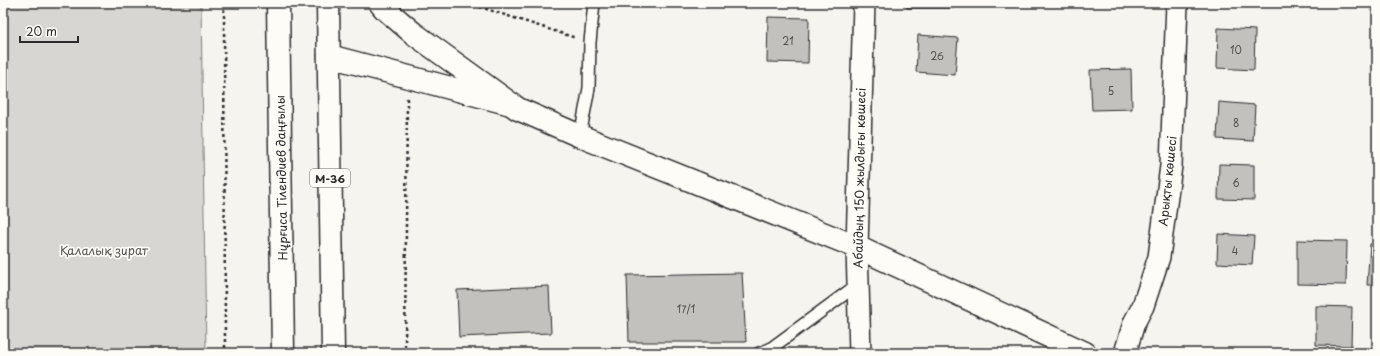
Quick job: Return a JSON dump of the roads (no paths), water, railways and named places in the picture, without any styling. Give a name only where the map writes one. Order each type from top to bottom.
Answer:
[{"type":"main road","name":"Нұрғиса Тілендиев даңғылы","points":[[278,3],[283,353]]},
{"type":"main road","name":"M-36","points":[[328,3],[333,353]]},
{"type":"main road","points":[[380,3],[412,33],[511,104],[525,112],[580,136],[857,246],[1085,353]]},
{"type":"main road","points":[[329,56],[511,104]]},
{"type":"street","name":"Абайдың 150 жылдығы көшесі","points":[[860,353],[857,246],[864,3]]},
{"type":"street","name":"Арықты көшесі","points":[[1125,353],[1134,323],[1143,306],[1159,257],[1171,166],[1177,3]]},
{"type":"lane","points":[[580,136],[589,88],[590,42],[594,3]]},
{"type":"lane","points":[[759,353],[770,349],[857,285]]},
{"type":"park label","name":"Қалалық зират","points":[[104,250]]}]
